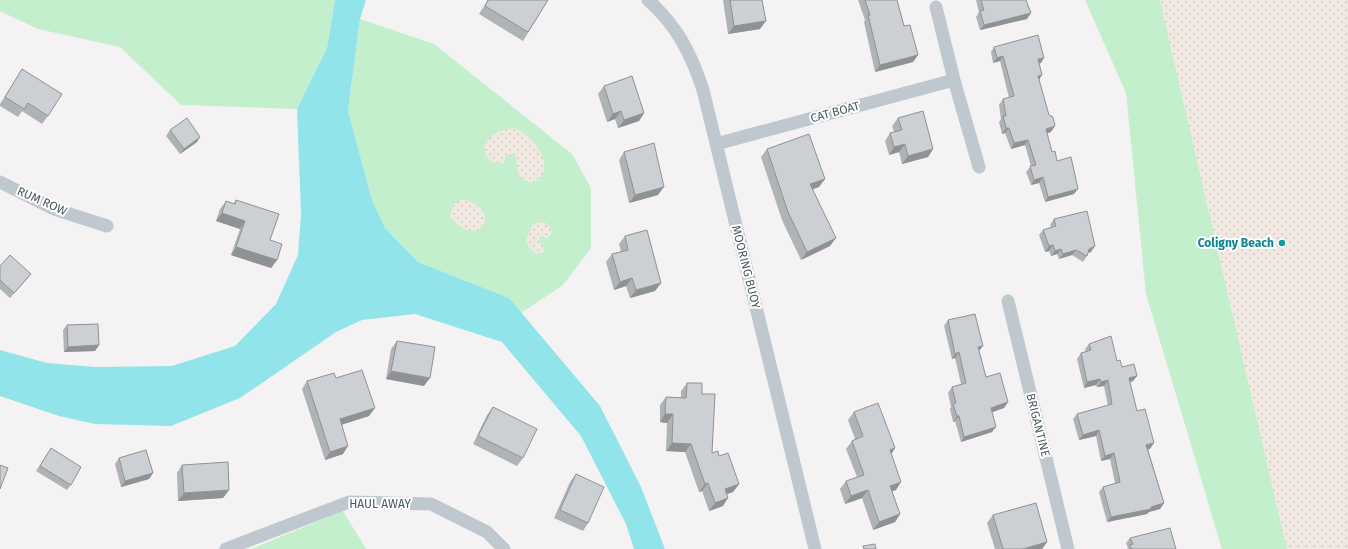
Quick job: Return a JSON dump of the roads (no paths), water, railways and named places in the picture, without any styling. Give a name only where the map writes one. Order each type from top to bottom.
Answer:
[{"type":"street","name":"MOORING BUOY","points":[[648,0],[671,24],[685,43],[703,90],[815,549]]},
{"type":"street","points":[[936,7],[954,80],[979,167]]},
{"type":"street","name":"CAT BOAT","points":[[716,144],[954,80]]},
{"type":"street","name":"RUM ROW","points":[[0,182],[54,209],[107,226]]},
{"type":"street","name":"BRIGANTINE","points":[[1008,301],[1068,549]]},
{"type":"street","name":"HAUL AWAY","points":[[226,549],[349,502],[431,504],[487,532],[504,549]]},
{"type":"water","points":[[335,0],[366,0],[360,19],[348,111],[372,200],[385,228],[418,262],[509,298],[600,406],[641,487],[665,549],[634,549],[626,524],[581,436],[502,342],[415,314],[362,320],[336,332],[240,398],[171,426],[95,424],[59,416],[0,396],[0,350],[47,363],[95,367],[172,366],[235,346],[276,304],[298,255],[301,213],[297,109],[327,48]]},
{"type":"place","name":"Coligny Beach","points":[[1282,243]]}]
